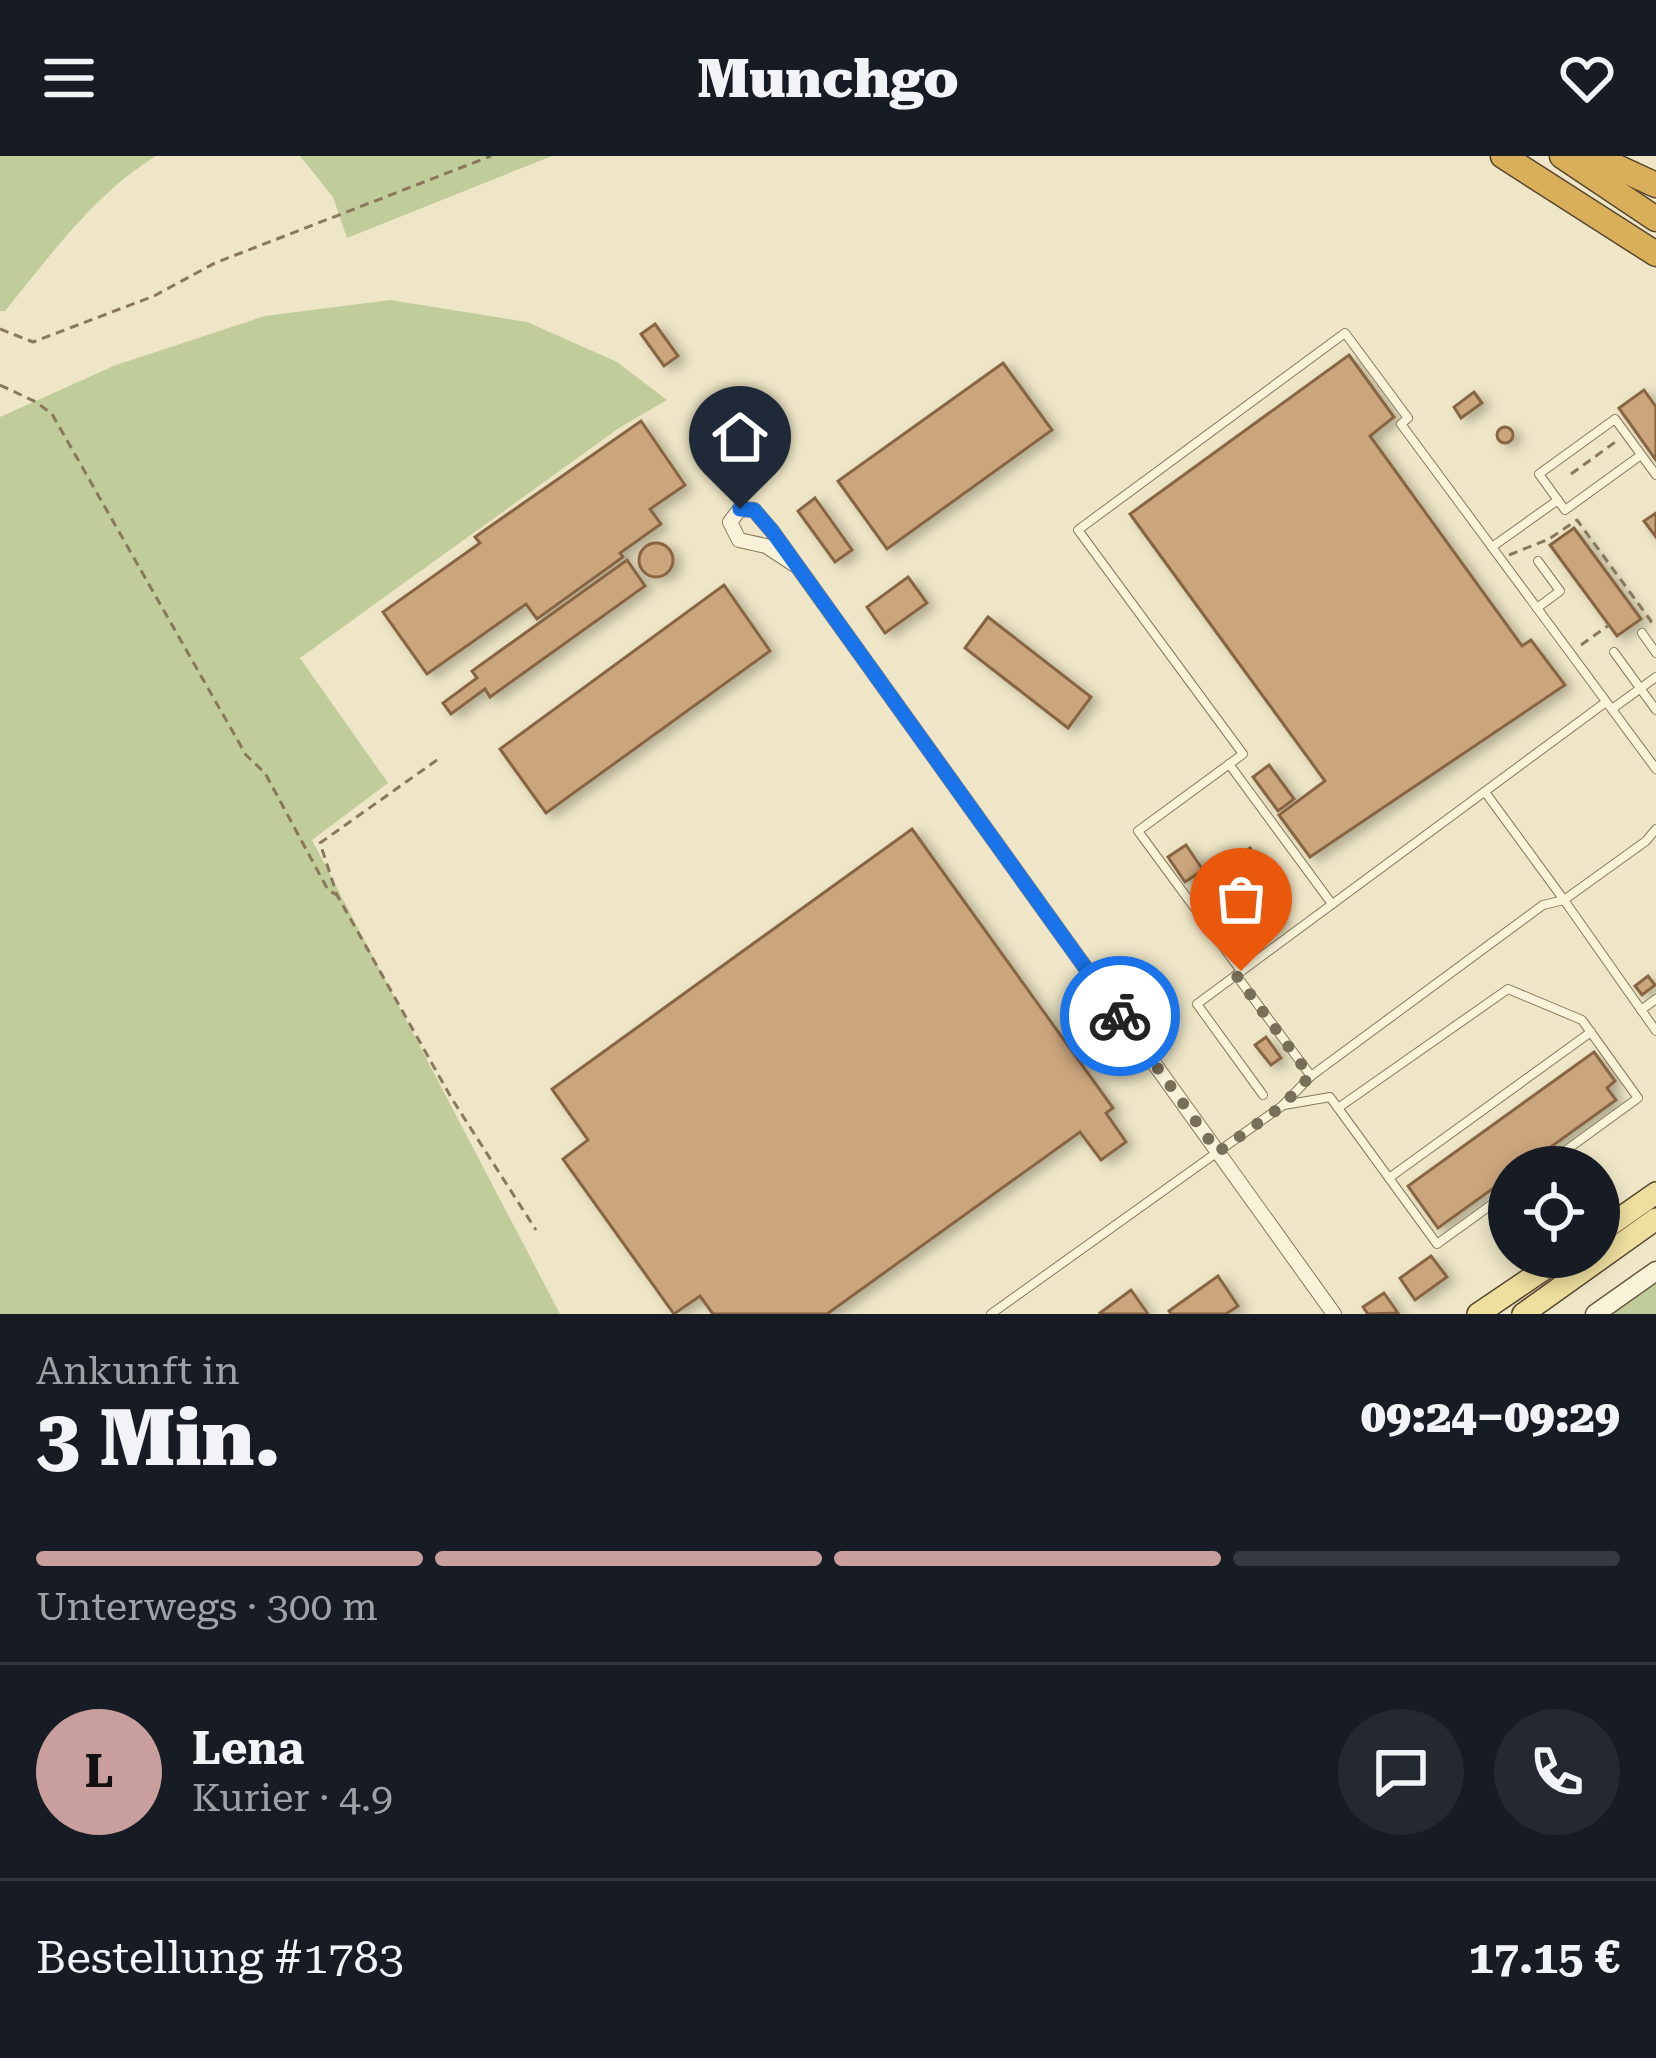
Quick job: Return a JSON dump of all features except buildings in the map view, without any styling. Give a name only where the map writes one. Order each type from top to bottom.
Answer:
[{"type":"highway","points":[[1504,156],[1656,258]]},
{"type":"highway","points":[[1562,156],[1656,218]]},
{"type":"highway","points":[[1593,156],[1656,185]]},
{"type":"main road","points":[[1620,1218],[1656,1193]]},
{"type":"main road","points":[[1523,1314],[1656,1219]]},
{"type":"main road","points":[[1478,1314],[1531,1278]]},
{"type":"street","points":[[795,565],[766,546],[739,541],[730,522],[740,509],[754,510],[795,565],[1334,1314]]},
{"type":"street","points":[[1595,1314],[1656,1271]]},
{"type":"lane","points":[[1310,1076],[1138,831],[1243,754],[1078,530],[1345,333],[1408,418],[1401,424],[1656,769]]},
{"type":"lane","points":[[1641,455],[1565,510],[1539,474],[1615,418],[1656,475]]},
{"type":"lane","points":[[1492,547],[1558,500]]},
{"type":"lane","points":[[1537,608],[1560,591],[1538,561]]},
{"type":"lane","points":[[1640,632],[1656,653]]},
{"type":"lane","points":[[1614,652],[1656,710]]},
{"type":"lane","points":[[1263,1095],[1197,1004],[1484,792],[1656,677]]},
{"type":"lane","points":[[1229,764],[1332,904]]},
{"type":"lane","points":[[1484,792],[1656,1030]]},
{"type":"lane","points":[[991,1314],[1282,1106],[1310,1076],[1543,905],[1564,900],[1646,842],[1656,829]]},
{"type":"lane","points":[[1338,1108],[1508,989],[1582,1020],[1638,1098],[1572,1146]]},
{"type":"lane","points":[[1641,1010],[1656,999]]},
{"type":"lane","points":[[1389,1178],[1591,1032]]},
{"type":"lane","points":[[1282,1106],[1330,1097],[1437,1244],[1488,1207]]},
{"type":"path","points":[[0,330],[33,341],[154,296],[215,263],[491,156]]},
{"type":"path","points":[[0,385],[52,414],[246,755],[265,773],[328,890],[338,895]]},
{"type":"path","points":[[1571,474],[1626,434]]},
{"type":"path","points":[[1500,557],[1549,539],[1577,520],[1652,621],[1640,632]]},
{"type":"path","points":[[1570,653],[1609,625]]},
{"type":"path","points":[[437,760],[320,843],[338,895],[452,1099],[536,1230]]},
{"type":"green space","points":[[0,156],[156,156],[93,207],[5,311],[0,311]]},
{"type":"green space","points":[[300,156],[552,156],[347,238],[333,197]]},
{"type":"green space","points":[[390,300],[527,322],[617,362],[667,400],[619,428],[300,658],[388,783],[312,840],[560,1314],[0,1314],[0,417],[116,365],[265,316]]},
{"type":"green space","points":[[1656,1278],[1656,1314],[1606,1314]]},
{"type":"way so far","points":[[1120,1016],[1218,1152],[1282,1106],[1310,1076],[1236,975],[1241,971]]},
{"type":"route","points":[[740,509],[754,510],[772,531],[1120,1016]]}]
